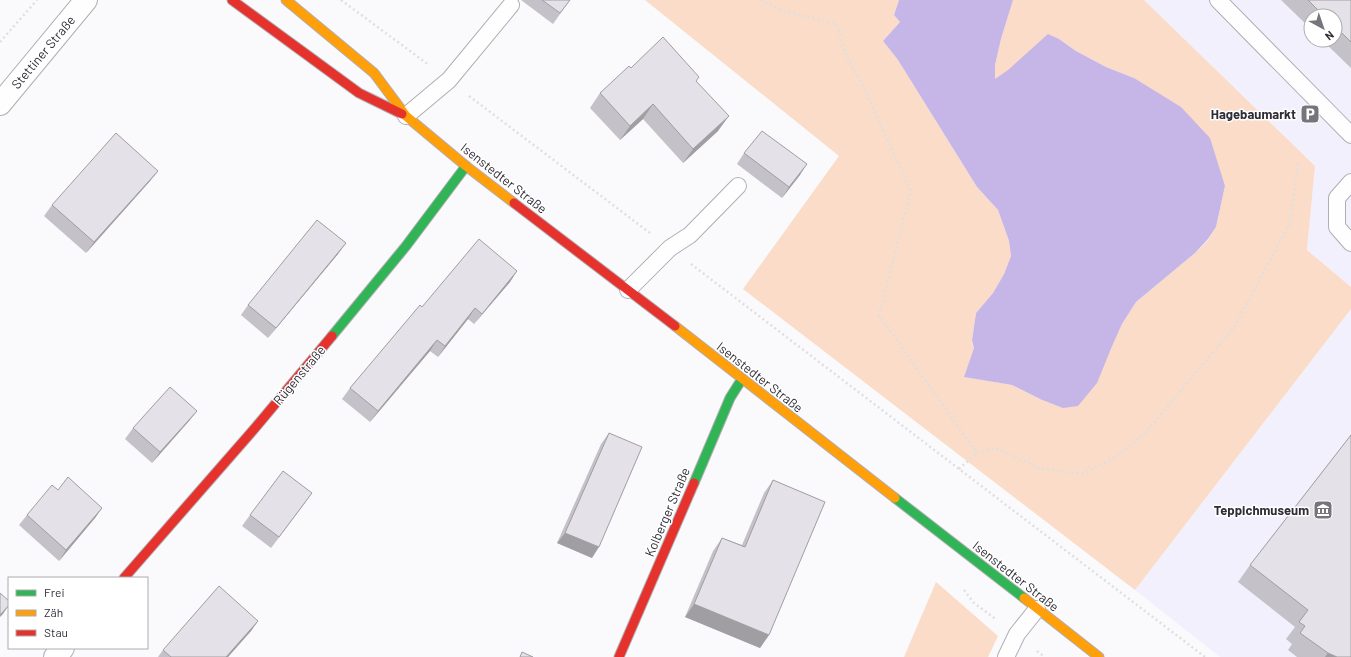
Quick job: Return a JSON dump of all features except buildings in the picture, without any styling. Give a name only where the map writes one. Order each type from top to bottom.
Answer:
[{"type":"street","name":"Stettiner Straße","points":[[0,104],[86,0]]},
{"type":"street","name":"Isenstedter Straße","points":[[232,0],[359,93],[406,116]]},
{"type":"street","name":"Isenstedter Straße","points":[[286,0],[374,73],[406,116],[466,166],[628,290],[1099,657]]},
{"type":"street","name":"Rügenstraße","points":[[125,577],[255,428],[406,246],[466,166]]},
{"type":"street","name":"Kolberger Straße","points":[[619,657],[730,398],[742,379]]},
{"type":"street","points":[[55,657],[62,649]]},
{"type":"lane","points":[[1218,0],[1351,135]]},
{"type":"lane","points":[[406,116],[449,80],[511,5]]},
{"type":"lane","points":[[1351,182],[1337,198],[1337,227],[1351,243]]},
{"type":"lane","points":[[628,290],[670,248],[690,235],[738,186]]},
{"type":"lane","points":[[1006,657],[1016,634],[1037,609]]},
{"type":"path","points":[[0,42],[37,0]]},
{"type":"path","points":[[341,0],[670,248],[1205,657]]},
{"type":"path","points":[[761,0],[783,11],[836,24],[848,59],[862,84],[911,191],[879,315],[977,453]]},
{"type":"path","points":[[959,469],[977,453],[995,448],[1039,468],[1082,474],[1119,455],[1147,431],[1235,326],[1290,223],[1298,163]]},
{"type":"shaded area","points":[[645,0],[899,0],[894,15],[900,22],[883,41],[898,60],[977,187],[998,210],[1009,241],[1011,256],[1004,274],[993,293],[976,313],[972,340],[974,348],[965,377],[1012,385],[1040,399],[1110,351],[1122,324],[1136,302],[1195,253],[1208,240],[1216,227],[1225,186],[1134,78],[1106,67],[1076,51],[1059,39],[995,80],[995,65],[1013,0],[1144,0],[1315,166],[1307,250],[1351,287],[1351,309],[1135,590],[743,289],[839,156]]},
{"type":"shaded area","points":[[899,0],[1013,0],[995,65],[995,79],[1008,70],[1048,34],[1106,67],[1134,78],[1181,107],[1210,138],[1225,186],[1216,227],[1208,239],[1195,253],[1136,302],[1122,324],[1097,383],[1078,406],[1063,408],[1040,399],[1012,385],[964,377],[974,348],[972,340],[976,313],[993,293],[1004,274],[1011,256],[1009,241],[998,210],[977,187],[898,60],[883,41],[900,22],[894,15]]},
{"type":"shaded area","name":"Hagebaumarkt","points":[[1144,0],[1351,0],[1351,287],[1307,250],[1315,166]]},
{"type":"shaded area","points":[[1351,309],[1351,657],[1220,657],[1135,590]]},
{"type":"shaded area","points":[[936,582],[998,636],[988,657],[904,657]]},
{"type":"traffic: fast","points":[[332,336],[406,246],[466,166]]},
{"type":"traffic: fast","points":[[694,483],[730,398],[742,379]]},
{"type":"traffic: fast","points":[[895,498],[1024,598]]},
{"type":"traffic: slow","points":[[286,0],[374,73],[406,116],[466,166],[514,203]]},
{"type":"traffic: slow","points":[[675,326],[895,498]]},
{"type":"traffic: slow","points":[[1024,598],[1099,657]]},
{"type":"traffic: jam","points":[[232,0],[359,93],[402,114]]},
{"type":"traffic: jam","points":[[514,203],[675,326]]},
{"type":"traffic: jam","points":[[125,577],[255,428],[332,336]]},
{"type":"traffic: jam","points":[[619,657],[694,483]]},
{"type":"place","name":"Hagebaumarkt","points":[[1310,114]]},
{"type":"place","name":"Teppichmuseum","points":[[1323,510]]}]
